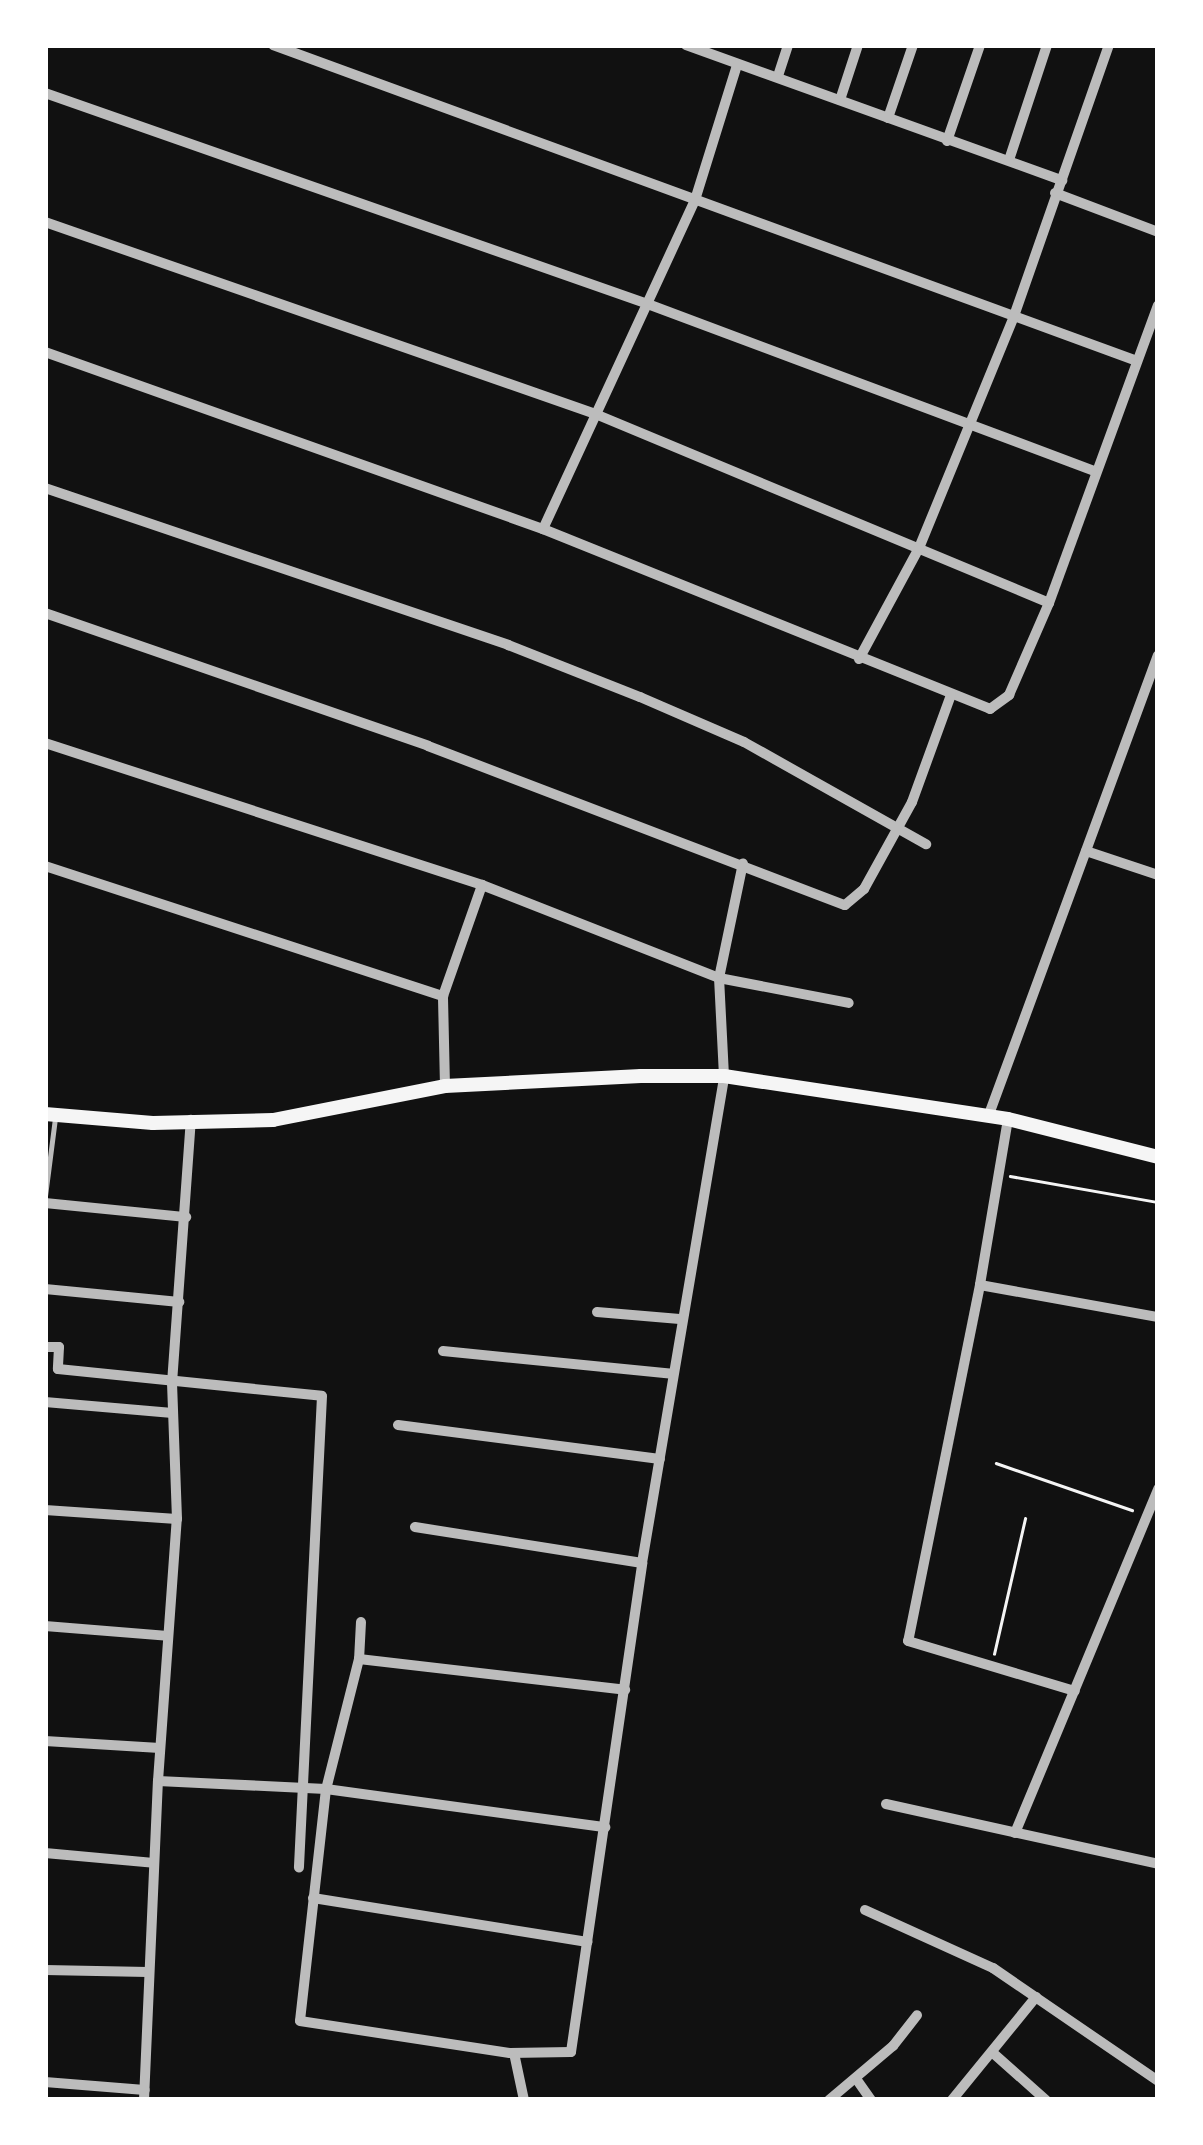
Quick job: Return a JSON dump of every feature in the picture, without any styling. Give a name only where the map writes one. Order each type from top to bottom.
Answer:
[{"type":"main road","points":[[50,1115],[154,1123],[273,1120],[445,1086],[724,1076],[1008,1118],[1158,1157]]},
{"type":"street","points":[[273,45],[1138,361]]},
{"type":"street","points":[[686,45],[718,51],[737,64],[1062,180]]},
{"type":"street","points":[[778,76],[788,45]]},
{"type":"street","points":[[840,100],[858,45]]},
{"type":"street","points":[[888,118],[913,45]]},
{"type":"street","points":[[947,141],[980,45]]},
{"type":"street","points":[[1009,160],[1047,45]]},
{"type":"street","points":[[859,660],[919,548],[1014,316],[1108,45]]},
{"type":"street","points":[[543,529],[593,413],[695,200],[737,64]]},
{"type":"street","points":[[45,93],[645,304],[1095,471]]},
{"type":"street","points":[[1055,193],[1158,232]]},
{"type":"street","points":[[45,222],[593,413],[1050,603]]},
{"type":"street","points":[[45,352],[543,529],[859,660],[990,709],[1009,695],[1050,603],[1158,305]]},
{"type":"street","points":[[45,488],[508,645],[640,697],[744,742],[926,844]]},
{"type":"street","points":[[45,613],[428,746],[845,904],[864,889],[912,802],[951,695]]},
{"type":"street","points":[[988,1116],[1158,655]]},
{"type":"street","points":[[45,742],[482,885],[719,978],[849,1004]]},
{"type":"street","points":[[1086,851],[1158,875]]},
{"type":"street","points":[[361,1622],[359,1659],[326,1789],[298,2016],[305,2024],[514,2053],[570,2052],[680,1319],[724,1076],[719,978],[743,863]]},
{"type":"street","points":[[45,866],[444,996]]},
{"type":"street","points":[[445,1086],[444,996],[482,885]]},
{"type":"street","points":[[1008,1118],[980,1285],[908,1641],[1075,1691]]},
{"type":"street","points":[[45,2082],[145,2095],[158,1781],[177,1520],[172,1383],[191,1120]]},
{"type":"street","points":[[45,1200],[186,1217]]},
{"type":"street","points":[[980,1285],[1158,1317]]},
{"type":"street","points":[[45,1289],[179,1302]]},
{"type":"street","points":[[597,1312],[680,1319]]},
{"type":"street","points":[[45,1347],[59,1347],[58,1369],[322,1396],[306,1787],[299,1866]]},
{"type":"street","points":[[444,1351],[672,1374]]},
{"type":"street","points":[[45,1402],[174,1413]]},
{"type":"street","points":[[398,1425],[660,1459]]},
{"type":"street","points":[[1015,1833],[1158,1489]]},
{"type":"street","points":[[45,1510],[177,1520]]},
{"type":"street","points":[[416,1527],[642,1563]]},
{"type":"street","points":[[45,1626],[168,1636]]},
{"type":"street","points":[[359,1659],[625,1690]]},
{"type":"street","points":[[45,1742],[160,1748]]},
{"type":"street","points":[[158,1781],[326,1789],[605,1826]]},
{"type":"street","points":[[886,1804],[1158,1864]]},
{"type":"street","points":[[45,1852],[154,1863]]},
{"type":"street","points":[[313,1898],[588,1942]]},
{"type":"street","points":[[866,1910],[992,1968],[1158,2081]]},
{"type":"street","points":[[45,1970],[148,1972]]},
{"type":"street","points":[[952,2100],[1036,1997]]},
{"type":"street","points":[[829,2100],[857,2080],[917,2015]]},
{"type":"street","points":[[993,2052],[1046,2100]]},
{"type":"street","points":[[514,2053],[524,2100]]},
{"type":"street","points":[[857,2080],[871,2100]]},
{"type":"lane","points":[[45,1200],[50,1115]]},
{"type":"path","points":[[999,1174],[1158,1202]]},
{"type":"path","points":[[996,1463],[1147,1516]]},
{"type":"path","points":[[991,1664],[1025,1519]]}]
